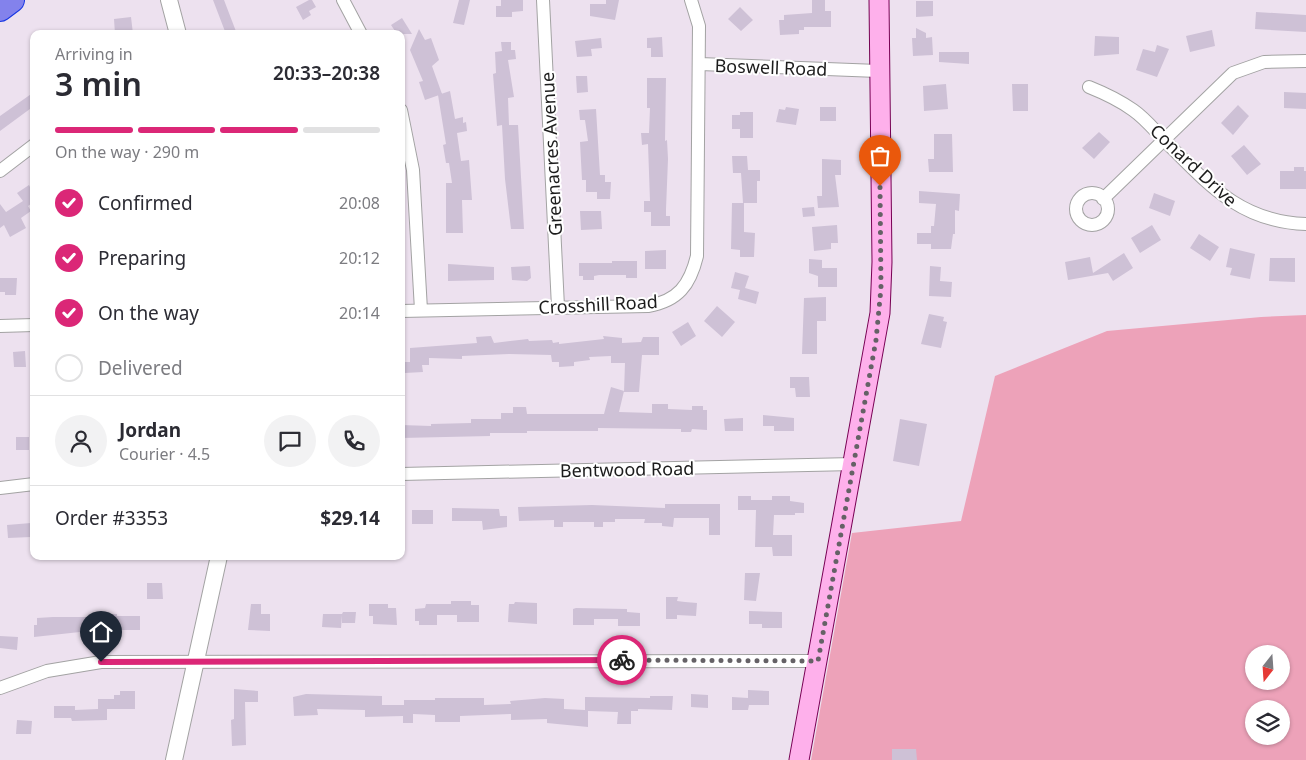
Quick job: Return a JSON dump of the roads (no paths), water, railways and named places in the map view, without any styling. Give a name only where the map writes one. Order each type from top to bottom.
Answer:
[{"type":"highway","points":[[0,9],[12,0]]},
{"type":"main road","points":[[799,760],[880,313],[882,262],[878,71],[879,0]]},
{"type":"street","points":[[169,0],[177,30]]},
{"type":"street","points":[[343,0],[359,30]]},
{"type":"street","name":"Greenacres Avenue","points":[[543,0],[558,307]]},
{"type":"street","name":"Boswell Road","points":[[691,0],[699,26],[700,64],[878,71]]},
{"type":"street","points":[[1104,199],[1233,74],[1264,62],[1306,61]]},
{"type":"street","name":"Crosshill Road","points":[[405,311],[658,304],[676,296],[690,280],[697,256],[700,64]]},
{"type":"street","name":"Conard Drive","points":[[1089,87],[1112,97],[1133,110],[1233,204],[1258,216],[1306,224]]},
{"type":"street","points":[[405,130],[413,170],[421,310]]},
{"type":"street","points":[[0,170],[30,148]]},
{"type":"street","points":[[0,326],[30,325]]},
{"type":"street","name":"Bentwood Road","points":[[405,474],[854,464]]},
{"type":"street","points":[[0,488],[30,484]]},
{"type":"street","points":[[174,760],[218,560]]},
{"type":"street","points":[[0,688],[47,671],[101,662],[196,660],[818,661]]}]
